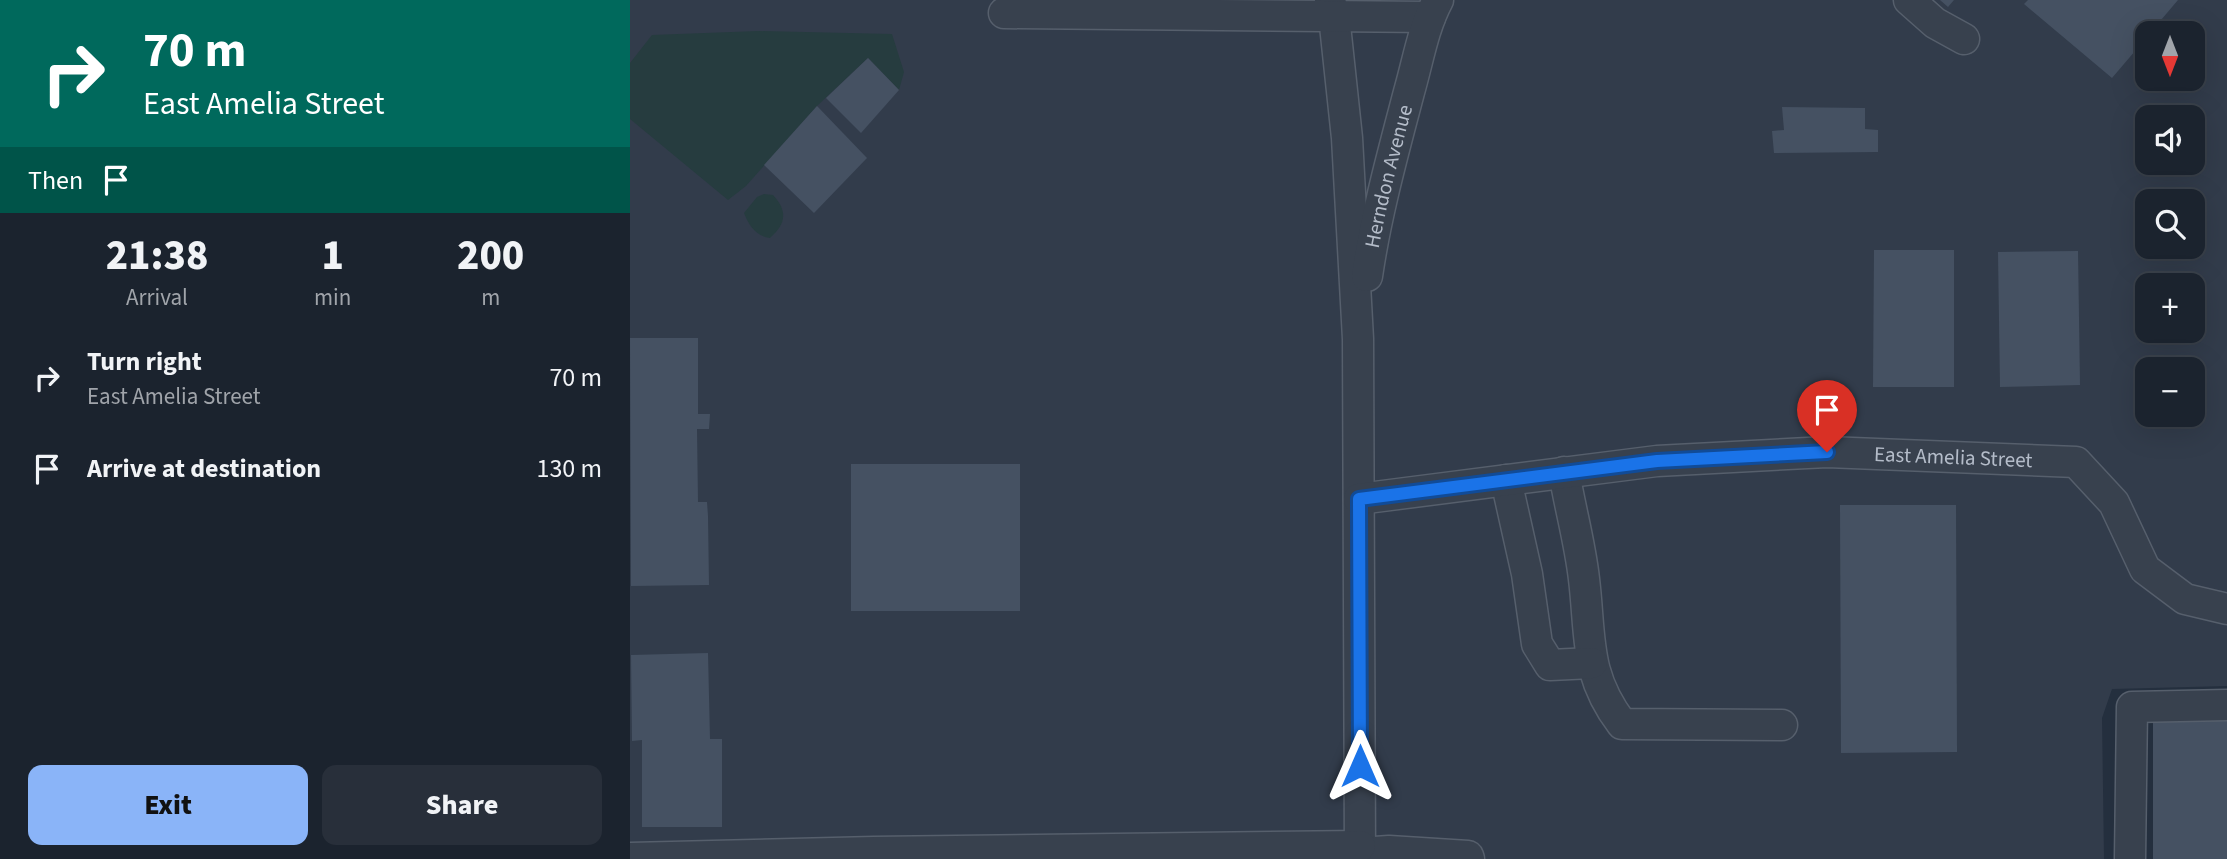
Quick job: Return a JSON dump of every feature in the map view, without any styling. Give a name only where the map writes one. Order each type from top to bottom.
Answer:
[{"type":"street","points":[[1332,8],[1359,0]]},
{"type":"street","points":[[1909,0],[1935,23],[1964,39]]},
{"type":"street","points":[[1004,13],[1172,7],[1434,8]]},
{"type":"street","name":"Herndon Avenue","points":[[1332,8],[1347,138],[1358,339],[1360,853]]},
{"type":"street","name":"Herndon Avenue","points":[[1358,339],[1374,232],[1434,8]]},
{"type":"street","name":"East Amelia Street","points":[[1359,499],[1657,461],[1827,452],[2076,461],[2114,503],[2145,569],[2185,599],[2227,609]]},
{"type":"street","points":[[1564,472],[1584,576],[1592,663],[1607,704],[1622,724],[1782,725]]},
{"type":"street","points":[[1506,480],[1527,574],[1537,645],[1550,664],[1592,663]]},
{"type":"street","points":[[2130,859],[2132,707],[2227,705]]},
{"type":"street","points":[[644,858],[1389,851],[1468,856],[1469,859]]},
{"type":"shaded area","points":[[630,0],[2227,0],[2227,686],[2112,689],[2102,718],[2104,859],[630,859]]},
{"type":"green space","points":[[758,31],[892,34],[904,72],[899,90],[868,58],[817,106],[746,186],[728,200],[630,119],[630,63],[652,35]]},
{"type":"green space","points":[[764,194],[773,195],[783,212],[779,228],[770,238],[754,230],[744,213],[757,197]]},
{"type":"building","points":[[1940,0],[1954,0],[1948,7]]},
{"type":"building","points":[[2028,0],[2178,0],[2160,21],[2135,21],[2135,51],[2112,78],[2024,4]]},
{"type":"building","points":[[868,58],[899,90],[861,133],[826,98]]},
{"type":"building","points":[[817,106],[867,158],[814,213],[764,165]]},
{"type":"building","points":[[1782,107],[1865,108],[1865,129],[1878,130],[1878,152],[1774,153],[1772,131],[1784,130]]},
{"type":"building","points":[[1874,250],[1954,250],[1954,387],[1873,387]]},
{"type":"building","points":[[2078,251],[2080,385],[2000,387],[1998,252]]},
{"type":"building","points":[[630,338],[698,338],[698,414],[710,414],[709,429],[697,429],[698,502],[707,502],[709,585],[631,586]]},
{"type":"building","points":[[851,464],[1020,464],[1020,611],[851,611]]},
{"type":"building","points":[[1840,505],[1956,505],[1957,752],[1841,753]]},
{"type":"building","points":[[708,653],[710,739],[722,739],[722,827],[642,827],[642,740],[632,741],[631,655]]},
{"type":"building","points":[[2153,717],[2227,717],[2227,859],[2153,859]]},
{"type":"route","points":[[1360,766],[1359,499],[1657,461],[1827,452]]}]
